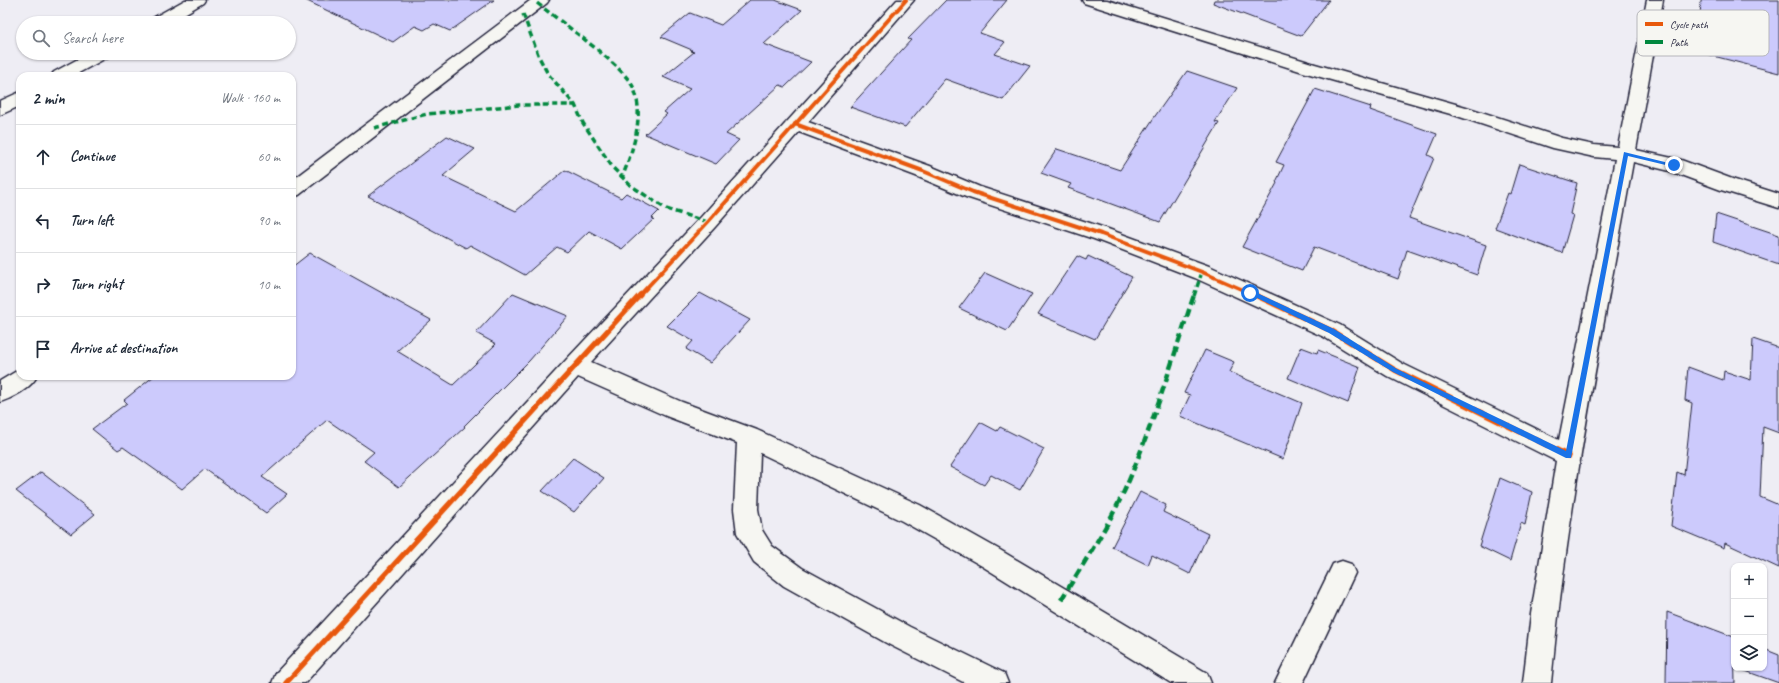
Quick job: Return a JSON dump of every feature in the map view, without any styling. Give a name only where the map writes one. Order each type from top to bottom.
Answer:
[{"type":"street","points":[[169,16],[197,0]]},
{"type":"street","points":[[286,683],[575,365],[708,222],[906,0]]},
{"type":"street","points":[[1090,0],[1309,68],[1460,112],[1560,144],[1594,151],[1626,154],[1674,165],[1728,185],[1779,201]]},
{"type":"street","points":[[1653,10],[1655,0]]},
{"type":"street","points":[[296,187],[536,1]]},
{"type":"street","points":[[1537,683],[1544,614],[1569,456],[1644,56]]},
{"type":"street","points":[[67,72],[89,60]]},
{"type":"street","points":[[0,109],[16,100]]},
{"type":"street","points":[[795,124],[923,171],[973,192],[1101,234],[1208,275],[1332,331],[1395,370],[1569,456]]},
{"type":"street","points":[[575,365],[674,409],[749,437],[911,513],[991,558],[1197,683]]},
{"type":"street","points":[[0,393],[20,380]]},
{"type":"street","points":[[749,437],[746,509],[750,533],[763,554],[793,577],[900,636],[994,683]]},
{"type":"street","points":[[1289,683],[1342,573]]},
{"type":"building","points":[[305,0],[494,0],[450,31],[434,24],[424,30],[415,26],[393,42]]},
{"type":"building","points":[[750,0],[775,0],[802,10],[764,44],[811,62],[785,87],[780,85],[726,134],[739,140],[716,164],[645,134],[667,114],[664,112],[690,89],[663,77],[694,52],[661,37],[690,13],[721,25]]},
{"type":"building","points":[[946,0],[1007,0],[980,33],[1005,42],[995,54],[1030,66],[1003,100],[945,79],[905,127],[850,107],[911,40],[908,39]]},
{"type":"building","points":[[1214,0],[1329,0],[1301,36],[1213,3]]},
{"type":"building","points":[[1701,0],[1779,0],[1779,73],[1713,56],[1769,56],[1769,10],[1700,10]]},
{"type":"building","points":[[1187,71],[1237,88],[1215,122],[1219,123],[1160,222],[1068,188],[1071,184],[1041,173],[1057,149],[1120,170],[1153,119]]},
{"type":"building","points":[[1315,89],[1371,107],[1370,110],[1437,134],[1428,155],[1434,158],[1409,218],[1486,245],[1477,275],[1407,250],[1398,279],[1314,247],[1302,271],[1242,247],[1277,183],[1276,182],[1284,165],[1276,162]]},
{"type":"building","points":[[447,136],[475,149],[443,176],[516,211],[565,170],[621,198],[626,193],[659,211],[652,218],[654,219],[622,249],[589,231],[567,252],[557,247],[525,275],[470,245],[466,248],[368,196]]},
{"type":"building","points":[[1519,164],[1577,183],[1570,214],[1573,215],[1562,253],[1495,228],[1508,193],[1510,194]]},
{"type":"building","points":[[1716,214],[1779,235],[1779,265],[1713,242]]},
{"type":"building","points":[[310,253],[431,320],[397,351],[453,385],[496,344],[476,333],[513,293],[568,316],[529,361],[464,426],[465,427],[399,487],[364,461],[374,452],[327,420],[262,477],[287,494],[266,513],[205,469],[182,489],[123,447],[118,450],[92,429],[127,403],[124,400],[149,380],[296,380],[296,264]]},
{"type":"building","points":[[1077,256],[1086,260],[1088,256],[1132,277],[1095,339],[1038,314]]},
{"type":"building","points":[[985,273],[1032,294],[1007,331],[959,308]]},
{"type":"building","points":[[700,293],[750,320],[710,363],[686,349],[693,341],[667,326]]},
{"type":"building","points":[[1753,339],[1779,348],[1779,433],[1763,427],[1760,497],[1779,505],[1779,568],[1725,543],[1724,548],[1671,526],[1677,472],[1684,475],[1692,403],[1685,400],[1688,367],[1723,380],[1724,371],[1751,380]]},
{"type":"building","points":[[1301,347],[1317,353],[1318,350],[1360,367],[1348,403],[1288,378]]},
{"type":"building","points":[[1205,350],[1234,362],[1229,372],[1302,403],[1283,459],[1180,416],[1190,395],[1184,393]]},
{"type":"building","points":[[980,422],[997,431],[1000,427],[1044,449],[1020,490],[991,475],[984,485],[950,467]]},
{"type":"building","points":[[573,458],[604,478],[574,512],[542,491]]},
{"type":"building","points":[[41,472],[95,514],[71,534],[16,491]]},
{"type":"building","points":[[1500,478],[1532,492],[1525,525],[1521,523],[1510,561],[1479,546]]},
{"type":"building","points":[[1140,492],[1166,505],[1163,512],[1208,534],[1190,574],[1152,555],[1148,565],[1112,547]]},
{"type":"building","points":[[1667,612],[1731,636],[1731,671],[1735,671],[1735,683],[1666,683]]},
{"type":"building","points":[[1767,650],[1779,655],[1779,683],[1745,671],[1767,671]]},
{"type":"marked path","points":[[537,3],[605,57],[628,79],[634,88],[638,110],[636,133],[630,157],[622,178]]},
{"type":"marked path","points":[[523,14],[539,57],[548,74],[575,105],[583,123],[613,168],[630,185],[666,209],[708,222]]},
{"type":"marked path","points":[[374,128],[427,114],[519,105],[575,105]]},
{"type":"marked path","points":[[1061,600],[1101,535],[1132,474],[1160,398],[1202,272]]},
{"type":"cycle path","points":[[286,683],[575,365],[708,222],[906,0]]},
{"type":"cycle path","points":[[795,124],[923,171],[973,192],[1101,234],[1202,272],[1332,331],[1395,370],[1569,456]]},
{"type":"route","points":[[1250,293],[1332,331],[1395,370],[1466,407],[1569,456],[1572,433],[1626,154],[1674,165]]}]
